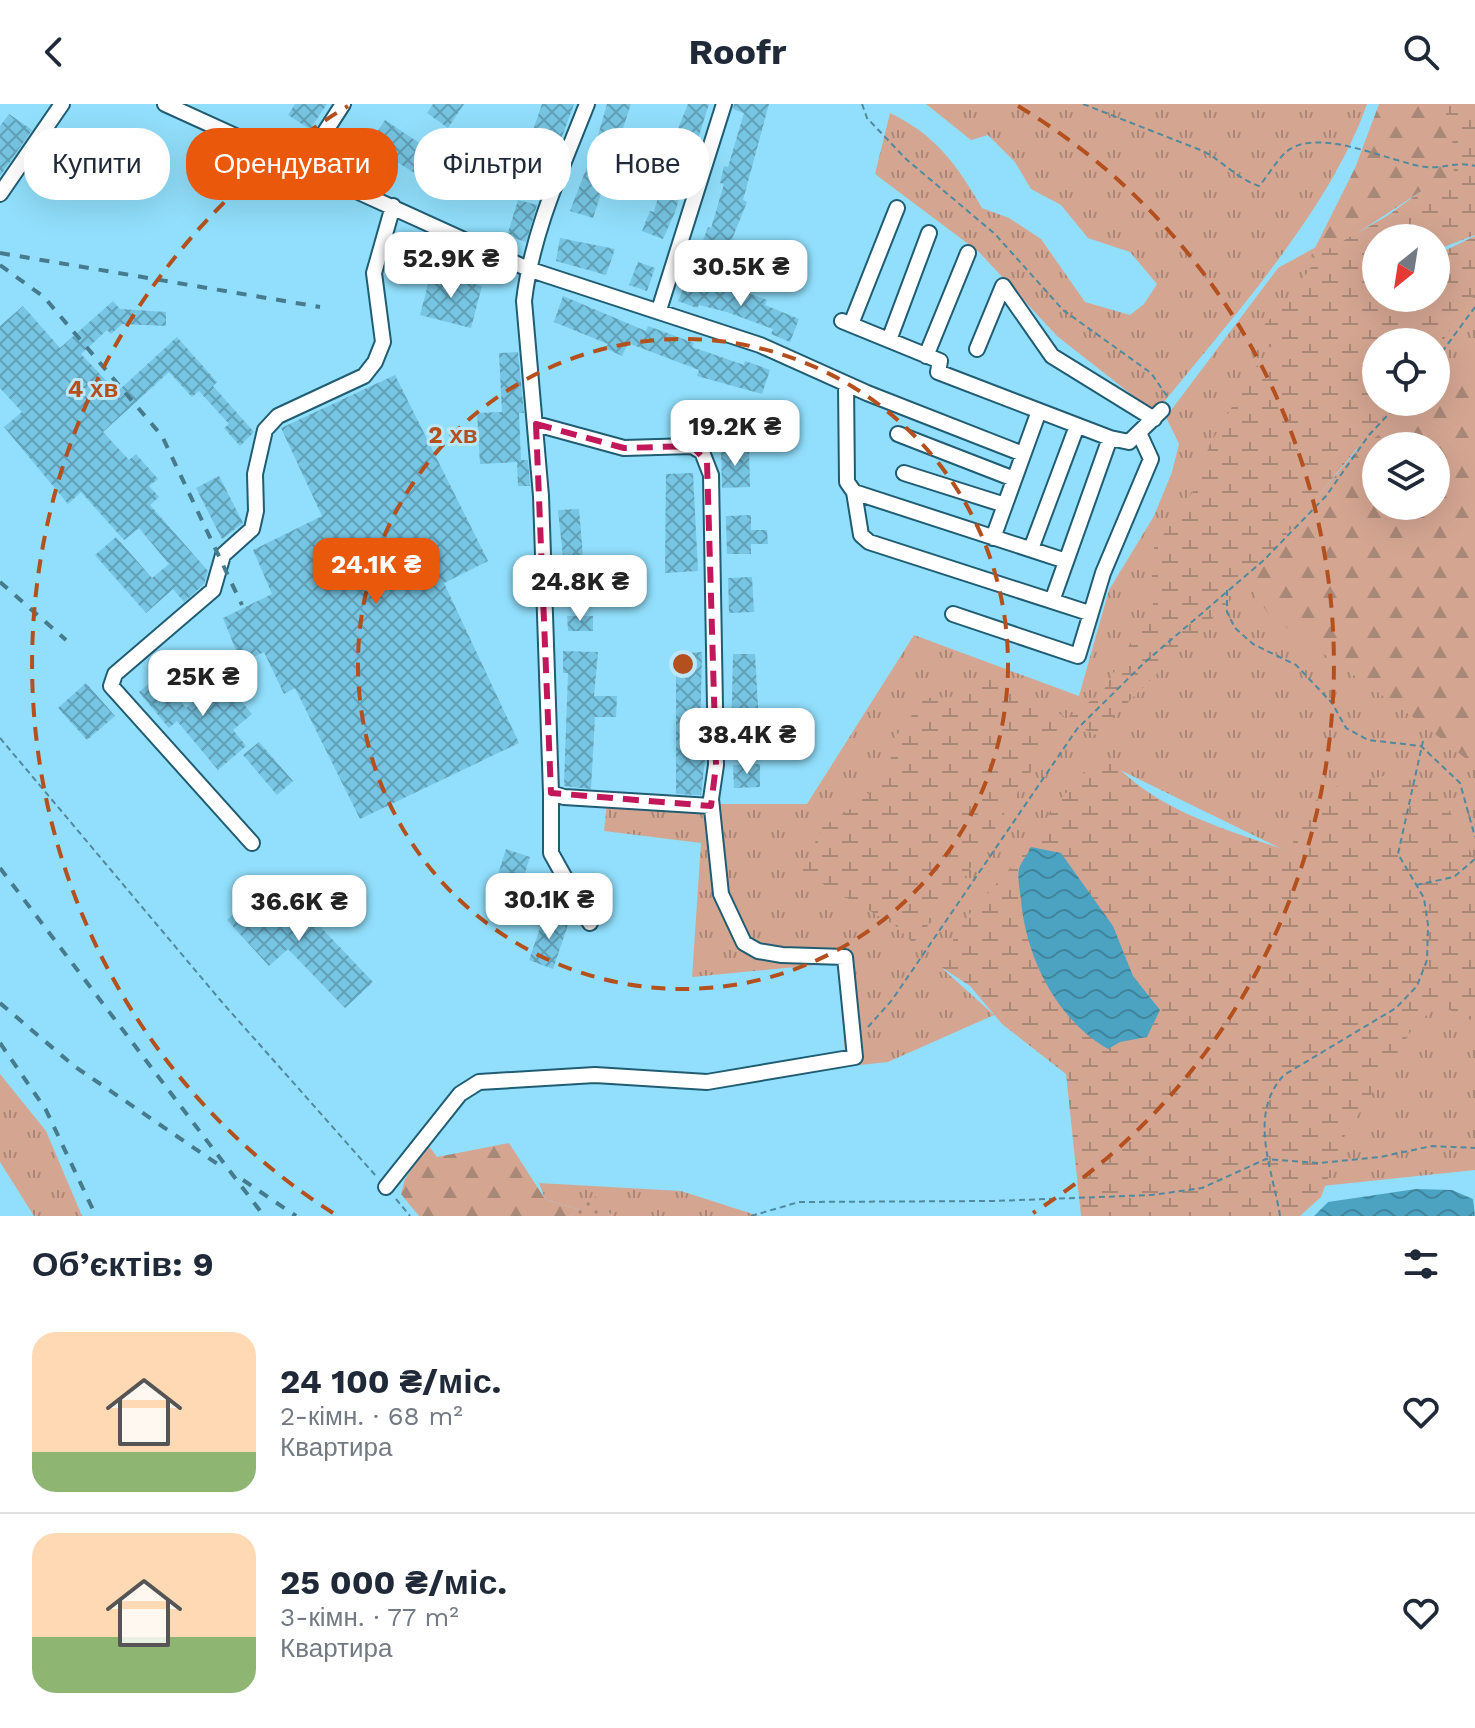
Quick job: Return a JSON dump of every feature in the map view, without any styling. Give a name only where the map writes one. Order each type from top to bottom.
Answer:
[{"type":"street","points":[[0,194],[62,104]]},
{"type":"street","points":[[165,104],[218,128]]},
{"type":"street","points":[[328,128],[343,104]]},
{"type":"street","points":[[587,104],[542,221],[528,269],[524,301],[536,424],[551,853],[590,923]]},
{"type":"street","points":[[659,310],[724,104]]},
{"type":"street","points":[[380,200],[528,269],[760,345],[846,384],[1023,454]]},
{"type":"street","points":[[252,843],[111,686],[115,674],[213,590],[223,555],[252,529],[256,511],[255,474],[265,430],[278,416],[364,376],[375,362],[383,342],[374,273],[393,206]]},
{"type":"street","points":[[897,208],[847,322],[940,361],[938,372],[1110,438],[1129,442],[1140,435],[1162,410],[1052,356],[1003,286],[977,349]]},
{"type":"street","points":[[889,340],[929,233]]},
{"type":"street","points":[[926,356],[968,253]]},
{"type":"street","points":[[846,384],[847,482],[854,492],[861,535],[869,542],[1089,613]]},
{"type":"street","points":[[993,538],[1039,411]]},
{"type":"street","points":[[386,1187],[460,1094],[479,1082],[595,1075],[707,1082],[855,1057],[856,1040],[845,957],[758,951],[744,943],[721,894],[711,806],[716,752],[711,475],[702,452],[692,446],[624,448],[536,424]]},
{"type":"street","points":[[1031,549],[1077,426]]},
{"type":"street","points":[[898,434],[1014,479]]},
{"type":"street","points":[[953,614],[1078,656],[1089,613],[1151,459],[1140,435]]},
{"type":"street","points":[[1052,601],[1110,438]]},
{"type":"street","points":[[904,473],[1005,505]]},
{"type":"street","points":[[854,492],[1066,561]]},
{"type":"street","points":[[551,793],[564,797],[711,806]]},
{"type":"path","points":[[862,104],[867,118],[906,159],[995,234],[1063,310],[1151,373],[1162,410]]},
{"type":"path","points":[[1083,104],[1203,151],[1219,160],[1238,179],[1259,186],[1288,150],[1314,144],[1354,147],[1428,168],[1458,162],[1475,166]]},
{"type":"path","points":[[1450,341],[1475,307]]},
{"type":"path","points":[[856,1040],[892,1000],[1077,729],[1227,589],[1264,560],[1326,496],[1369,435],[1387,416]]},
{"type":"path","points":[[1227,589],[1227,612],[1235,628],[1253,644],[1296,665],[1332,703],[1346,728],[1368,740],[1421,746],[1460,783],[1475,837]]},
{"type":"path","points":[[0,738],[221,1001],[410,1216]]},
{"type":"path","points":[[1280,1216],[1275,1182],[1263,1143],[1271,1089],[1284,1075],[1396,1008],[1417,986],[1427,960],[1428,925],[1424,898],[1398,854],[1423,741]]},
{"type":"path","points":[[1416,885],[1454,877],[1475,859]]},
{"type":"path","points":[[751,1216],[799,1202],[993,1201],[1152,1195],[1202,1188],[1228,1180],[1266,1159],[1319,1163],[1380,1157],[1432,1146],[1475,1148]]},
{"type":"highlighted area","points":[[536,424],[624,448],[692,446],[707,462],[716,765],[711,806],[551,793]]},
{"type":"green space","points":[[926,104],[1367,104],[1350,145],[1302,226],[1274,266],[1155,413],[1057,336],[979,252],[875,174],[890,113],[933,141],[964,178],[982,208],[1009,218],[1041,239],[1085,302],[1130,315],[1144,304],[1157,284],[1130,252],[1088,238],[1061,205],[1031,189],[1015,162],[988,135],[971,140]]},
{"type":"green space","points":[[1379,104],[1475,104],[1475,183],[1420,192],[1371,224],[1362,224],[1362,230],[1316,260],[1311,256],[1355,168]]},
{"type":"green space","points":[[1443,104],[1475,104],[1475,235],[1450,245],[1450,224],[1373,224],[1420,192],[1454,179],[1452,135]]},
{"type":"green space","points":[[1362,230],[1362,312],[1450,312],[1450,248],[1475,236],[1475,294],[1450,331],[1450,328],[1362,328],[1362,416],[1384,416],[1370,432],[1362,432],[1362,442],[1242,589],[1095,735],[1067,719],[1103,691],[1154,602],[1150,554],[1196,487],[1209,446],[1256,366],[1295,358],[1267,346],[1259,330],[1287,302],[1320,254]]},
{"type":"green space","points":[[1327,241],[1286,579],[1475,513],[1475,883],[1294,855],[1118,769],[943,969],[994,1015],[888,1062],[841,1067],[845,1052],[838,963],[692,977],[701,843],[604,831],[607,804],[807,804],[914,635],[1079,696],[1109,590],[1154,516],[1172,472],[1179,444],[1166,417],[1278,268]]},
{"type":"green space","points":[[1475,283],[1475,384],[1450,400],[1450,328],[1445,328]]},
{"type":"green space","points":[[1475,364],[1475,766],[1420,722],[1270,616],[1245,581],[1362,446],[1362,520],[1450,520],[1450,432],[1383,432],[1408,416],[1450,416],[1450,385]]},
{"type":"green space","points":[[1372,416],[1424,416],[1398,432],[1362,432],[1362,452],[1350,444]]},
{"type":"green space","points":[[988,676],[1065,717],[951,899],[913,943],[896,926],[802,872],[822,827],[855,806],[886,778],[896,736],[925,698],[952,697]]},
{"type":"green space","points":[[1104,752],[1143,789],[1165,802],[1212,824],[1288,851],[1322,790],[1397,773],[1443,798],[1475,860],[1475,1022],[1439,1005],[1414,1026],[1341,1142],[1321,1197],[1300,1216],[1081,1216],[1066,1074],[1002,1024],[970,986],[938,965],[967,917],[1034,841],[1052,808]]},
{"type":"green space","points":[[1475,979],[1475,1170],[1303,1188],[1373,1045]]},
{"type":"green space","points":[[0,1074],[46,1131],[82,1216],[34,1216],[0,1162]]},
{"type":"green space","points":[[509,1143],[545,1199],[579,1210],[571,1216],[419,1216],[401,1194],[405,1179],[428,1145],[437,1157]]},
{"type":"green space","points":[[539,1183],[681,1191],[759,1216],[612,1216],[595,1197],[579,1210],[545,1199]]},
{"type":"green space","points":[[595,1196],[612,1216],[571,1216]]},
{"type":"water","points":[[1031,847],[1061,853],[1113,926],[1133,976],[1160,1010],[1147,1037],[1120,1042],[1108,1049],[1074,1022],[1047,985],[1037,965],[1024,922],[1018,876]]},
{"type":"water","points":[[1416,1189],[1452,1190],[1473,1199],[1475,1216],[1314,1216],[1328,1202]]},
{"type":"building","points":[[295,104],[327,104],[311,128],[288,115]]},
{"type":"building","points":[[433,104],[464,104],[448,128],[427,113]]},
{"type":"building","points":[[542,104],[574,104],[565,128],[534,128]]},
{"type":"building","points":[[607,104],[631,104],[623,128],[600,128]]},
{"type":"building","points":[[688,104],[709,104],[701,128],[678,128]]},
{"type":"building","points":[[734,104],[769,104],[743,200],[747,202],[726,254],[701,246],[708,227],[711,228],[724,184],[720,183],[724,166],[728,167],[744,113],[733,109]]},
{"type":"building","points":[[9,114],[29,128],[24,128],[24,142],[0,176],[0,126]]},
{"type":"building","points":[[385,120],[397,128],[380,128]]},
{"type":"building","points":[[398,129],[414,139],[414,173],[398,163]]},
{"type":"building","points":[[587,167],[587,200],[599,200],[593,218],[570,211]]},
{"type":"building","points":[[518,200],[537,205],[526,242],[507,236]]},
{"type":"building","points":[[657,200],[679,200],[663,239],[642,231],[650,211],[654,212]]},
{"type":"building","points":[[560,238],[615,249],[606,275],[556,261]]},
{"type":"building","points":[[638,262],[655,268],[647,291],[629,285]]},
{"type":"building","points":[[431,273],[482,286],[471,328],[420,315]]},
{"type":"building","points":[[687,279],[714,291],[716,287],[746,297],[748,293],[767,300],[765,305],[799,319],[790,342],[771,334],[773,329],[727,312],[699,305],[697,308],[678,301]]},
{"type":"building","points":[[563,296],[646,331],[648,326],[694,343],[692,347],[744,365],[745,361],[770,370],[762,394],[697,376],[699,370],[628,343],[622,356],[605,348],[608,344],[554,322]]},
{"type":"building","points":[[113,301],[120,309],[166,312],[166,326],[122,324],[111,334],[107,330],[81,354],[117,392],[177,337],[217,382],[213,386],[254,432],[240,446],[224,428],[229,424],[199,391],[192,397],[169,372],[103,432],[129,460],[136,454],[158,479],[149,486],[159,497],[150,505],[208,571],[204,584],[184,602],[173,589],[146,613],[95,555],[116,537],[152,578],[169,564],[139,528],[124,540],[81,492],[68,504],[4,427],[22,412],[0,388],[0,326],[23,306],[60,348]]},
{"type":"building","points":[[518,352],[524,413],[519,413],[521,460],[528,460],[530,486],[518,486],[517,462],[480,464],[477,413],[502,412],[499,353]]},
{"type":"building","points":[[395,375],[488,561],[444,583],[519,743],[360,819],[295,688],[284,694],[264,652],[241,663],[223,618],[272,594],[253,550],[322,516],[281,428]]},
{"type":"building","points":[[721,449],[749,449],[750,487],[722,488]]},
{"type":"building","points":[[693,473],[698,571],[665,573],[666,474]]},
{"type":"building","points":[[219,476],[243,523],[222,539],[196,488]]},
{"type":"building","points":[[579,509],[583,556],[563,557],[558,510]]},
{"type":"building","points":[[751,515],[751,530],[767,530],[768,544],[751,544],[751,554],[727,554],[726,516]]},
{"type":"building","points":[[752,577],[754,612],[729,613],[728,578]]},
{"type":"building","points":[[567,616],[593,616],[593,631],[568,631]]},
{"type":"building","points":[[563,651],[598,652],[594,696],[617,696],[616,717],[595,717],[591,789],[564,786],[568,673],[563,673]]},
{"type":"building","points":[[702,652],[700,738],[704,738],[705,759],[701,795],[676,794],[676,674],[673,654]]},
{"type":"building","points":[[733,654],[755,654],[760,742],[731,743]]},
{"type":"building","points":[[159,675],[186,708],[222,678],[252,714],[233,730],[246,746],[218,770],[177,721],[169,728],[139,692]]},
{"type":"building","points":[[86,683],[115,716],[87,740],[58,708]]},
{"type":"building","points":[[259,742],[293,781],[277,795],[243,755]]},
{"type":"building","points":[[760,764],[760,787],[734,788],[733,765]]},
{"type":"building","points":[[506,849],[530,857],[515,904],[491,897]]},
{"type":"building","points":[[263,886],[281,905],[291,896],[373,982],[345,1008],[288,949],[269,966],[227,920]]},
{"type":"building","points":[[545,914],[569,922],[553,969],[529,960]]},
{"type":"railway","points":[[0,253],[320,307]]},
{"type":"railway","points":[[0,265],[44,297],[162,436],[242,605]]},
{"type":"railway","points":[[0,582],[66,640]]},
{"type":"railway","points":[[0,868],[264,1216]]},
{"type":"railway","points":[[0,1003],[74,1066],[219,1165]]},
{"type":"railway","points":[[0,1043],[46,1110],[96,1216]]},
{"type":"railway","points":[[243,1180],[296,1216]]}]
